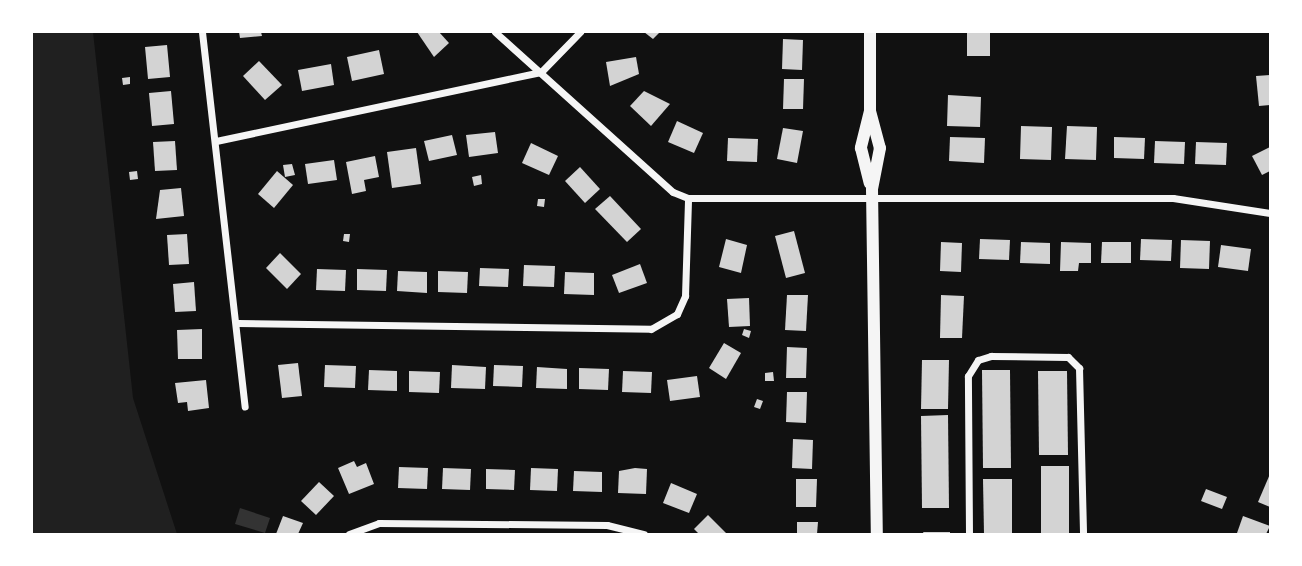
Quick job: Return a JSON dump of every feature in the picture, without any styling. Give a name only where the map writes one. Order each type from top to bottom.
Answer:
[{"type":"main road","points":[[870,32],[870,111],[862,148],[872,195],[877,534]]},
{"type":"street","points":[[202,32],[238,323],[245,407]]},
{"type":"street","points":[[495,32],[688,198],[872,195],[1173,198],[1270,213]]},
{"type":"street","points":[[216,141],[541,72],[580,32]]},
{"type":"street","points":[[238,323],[651,329],[669,322],[685,296],[688,198]]},
{"type":"street","points":[[969,534],[972,366],[991,356],[1055,356],[1068,357],[1079,368],[1083,534]]},
{"type":"street","points":[[349,534],[379,523],[607,525],[644,534]]},
{"type":"shaded area","points":[[32,32],[93,32],[133,398],[177,534],[32,534]]},
{"type":"shaded area","points":[[240,508],[270,518],[265,533],[235,524]]},
{"type":"building","points":[[239,32],[261,32],[262,36],[240,38]]},
{"type":"building","points":[[417,32],[439,32],[449,43],[434,57]]},
{"type":"building","points":[[644,32],[660,32],[653,39]]},
{"type":"building","points":[[967,32],[990,32],[990,56],[967,56]]},
{"type":"building","points":[[783,39],[803,40],[802,70],[782,69]]},
{"type":"building","points":[[167,45],[170,77],[148,79],[145,47]]},
{"type":"building","points":[[379,50],[384,74],[352,81],[347,57]]},
{"type":"building","points":[[636,57],[639,74],[610,86],[606,62]]},
{"type":"building","points":[[259,61],[282,85],[265,100],[243,76]]},
{"type":"building","points":[[331,64],[334,85],[302,91],[298,70]]},
{"type":"building","points":[[1270,75],[1270,105],[1259,106],[1256,76]]},
{"type":"building","points":[[130,77],[130,84],[123,85],[122,78]]},
{"type":"building","points":[[784,79],[804,79],[803,109],[783,109]]},
{"type":"building","points":[[171,91],[174,124],[152,126],[149,93]]},
{"type":"building","points":[[644,91],[670,104],[651,126],[630,106]]},
{"type":"building","points":[[948,95],[981,97],[980,127],[947,126]]},
{"type":"building","points":[[677,121],[703,133],[694,153],[668,142]]},
{"type":"building","points":[[1021,126],[1052,127],[1051,160],[1020,159]]},
{"type":"building","points":[[1067,126],[1097,127],[1096,160],[1065,159]]},
{"type":"building","points":[[783,128],[803,131],[797,163],[777,159]]},
{"type":"building","points":[[495,132],[498,153],[469,157],[466,135]]},
{"type":"building","points":[[452,135],[457,155],[429,161],[424,141]]},
{"type":"building","points":[[950,137],[985,138],[984,163],[949,161]]},
{"type":"building","points":[[1114,137],[1145,138],[1144,159],[1114,158]]},
{"type":"building","points":[[728,138],[758,139],[757,162],[727,161]]},
{"type":"building","points":[[175,141],[177,170],[155,171],[153,142]]},
{"type":"building","points":[[1155,141],[1185,142],[1184,164],[1154,163]]},
{"type":"building","points":[[1196,142],[1227,143],[1226,165],[1195,164]]},
{"type":"building","points":[[531,143],[558,156],[549,175],[522,163]]},
{"type":"building","points":[[1270,147],[1270,171],[1262,175],[1252,156]]},
{"type":"building","points":[[416,148],[421,184],[392,188],[387,152]]},
{"type":"building","points":[[375,156],[379,177],[364,180],[366,191],[352,194],[346,162]]},
{"type":"building","points":[[334,160],[337,180],[308,184],[305,164]]},
{"type":"building","points":[[292,164],[295,175],[285,177],[283,165]]},
{"type":"building","points":[[580,167],[600,189],[585,203],[565,181]]},
{"type":"building","points":[[137,171],[138,179],[130,180],[129,172]]},
{"type":"building","points":[[277,171],[293,185],[274,208],[258,194]]},
{"type":"building","points":[[481,175],[482,184],[474,186],[472,177]]},
{"type":"building","points":[[181,188],[184,216],[156,219],[160,190]]},
{"type":"building","points":[[610,196],[641,229],[627,242],[595,209]]},
{"type":"building","points":[[538,199],[545,199],[544,207],[537,206]]},
{"type":"building","points":[[794,231],[805,273],[786,278],[775,236]]},
{"type":"building","points":[[187,234],[189,264],[169,265],[167,235]]},
{"type":"building","points":[[344,234],[350,234],[349,242],[343,241]]},
{"type":"building","points":[[726,239],[747,245],[741,273],[719,267]]},
{"type":"building","points":[[980,239],[1010,240],[1009,260],[979,259]]},
{"type":"building","points":[[1141,239],[1172,240],[1171,261],[1140,260]]},
{"type":"building","points":[[1181,240],[1210,241],[1209,269],[1180,268]]},
{"type":"building","points":[[941,242],[962,243],[961,272],[940,271]]},
{"type":"building","points":[[1021,242],[1050,243],[1050,264],[1020,263]]},
{"type":"building","points":[[1061,242],[1091,243],[1091,263],[1079,263],[1078,271],[1060,271]]},
{"type":"building","points":[[1102,242],[1131,242],[1131,263],[1101,263]]},
{"type":"building","points":[[1221,245],[1251,249],[1248,271],[1218,267]]},
{"type":"building","points":[[280,253],[301,274],[287,289],[266,268]]},
{"type":"building","points":[[640,264],[647,283],[619,293],[612,275]]},
{"type":"building","points":[[524,265],[555,266],[554,287],[523,286]]},
{"type":"building","points":[[480,268],[509,269],[508,287],[479,286]]},
{"type":"building","points":[[317,269],[346,270],[345,291],[316,290]]},
{"type":"building","points":[[357,269],[387,270],[386,291],[357,290]]},
{"type":"building","points":[[398,271],[427,272],[427,293],[397,291]]},
{"type":"building","points":[[438,271],[468,272],[467,293],[438,292]]},
{"type":"building","points":[[565,272],[594,273],[594,295],[564,294]]},
{"type":"building","points":[[194,282],[196,311],[175,312],[173,284]]},
{"type":"building","points":[[787,295],[808,295],[806,331],[785,330]]},
{"type":"building","points":[[941,295],[964,296],[962,338],[940,338]]},
{"type":"building","points":[[749,298],[750,326],[729,327],[727,299]]},
{"type":"building","points":[[202,329],[202,359],[178,359],[177,330]]},
{"type":"building","points":[[744,329],[751,331],[749,338],[742,335]]},
{"type":"building","points":[[724,343],[741,353],[726,379],[709,368]]},
{"type":"building","points":[[787,347],[807,348],[806,378],[786,378]]},
{"type":"building","points":[[922,360],[949,360],[948,409],[921,409]]},
{"type":"building","points":[[298,363],[302,396],[282,398],[278,365]]},
{"type":"building","points":[[325,365],[356,366],[355,388],[324,387]]},
{"type":"building","points":[[452,365],[486,367],[485,389],[451,388]]},
{"type":"building","points":[[494,365],[523,366],[522,387],[493,386]]},
{"type":"building","points":[[537,367],[567,369],[567,389],[536,388]]},
{"type":"building","points":[[579,368],[609,369],[608,390],[579,389]]},
{"type":"building","points":[[369,370],[397,371],[397,391],[368,390]]},
{"type":"building","points":[[982,370],[1010,370],[1011,468],[983,468]]},
{"type":"building","points":[[409,371],[440,372],[439,393],[409,392]]},
{"type":"building","points":[[623,371],[652,372],[651,393],[622,392]]},
{"type":"building","points":[[1038,371],[1067,371],[1068,455],[1039,455]]},
{"type":"building","points":[[773,372],[774,381],[765,381],[765,373]]},
{"type":"building","points":[[697,376],[700,397],[670,401],[667,380]]},
{"type":"building","points":[[206,380],[209,408],[188,411],[187,402],[178,403],[175,383]]},
{"type":"building","points":[[787,392],[807,392],[806,423],[786,422]]},
{"type":"building","points":[[757,399],[763,401],[760,409],[754,407]]},
{"type":"building","points":[[948,415],[949,508],[922,508],[921,416]]},
{"type":"building","points":[[793,439],[813,440],[812,469],[792,468]]},
{"type":"building","points":[[354,461],[357,467],[366,463],[374,484],[349,494],[338,468]]},
{"type":"building","points":[[1041,466],[1069,466],[1069,534],[1041,534]]},
{"type":"building","points":[[399,467],[428,468],[427,489],[398,488]]},
{"type":"building","points":[[443,468],[471,469],[470,490],[442,489]]},
{"type":"building","points":[[531,468],[558,469],[557,491],[530,490]]},
{"type":"building","points":[[486,469],[515,470],[514,490],[486,489]]},
{"type":"building","points":[[647,469],[646,494],[618,493],[619,471]]},
{"type":"building","points":[[574,471],[602,472],[602,492],[573,491]]},
{"type":"building","points":[[1270,474],[1270,507],[1258,502]]},
{"type":"building","points":[[796,479],[817,479],[816,507],[796,507]]},
{"type":"building","points":[[983,479],[1012,479],[1012,534],[984,534]]},
{"type":"building","points":[[319,482],[334,496],[316,515],[301,501]]},
{"type":"building","points":[[671,483],[697,494],[689,513],[663,503]]},
{"type":"building","points":[[1206,489],[1227,497],[1222,509],[1201,501]]},
{"type":"building","points":[[708,515],[727,534],[699,534],[694,529]]},
{"type":"building","points":[[283,516],[303,523],[298,534],[276,534]]},
{"type":"building","points":[[1243,516],[1270,526],[1266,534],[1237,533]]},
{"type":"building","points":[[797,522],[818,522],[817,534],[797,534]]},
{"type":"building","points":[[923,532],[950,532],[950,534],[924,534]]}]
